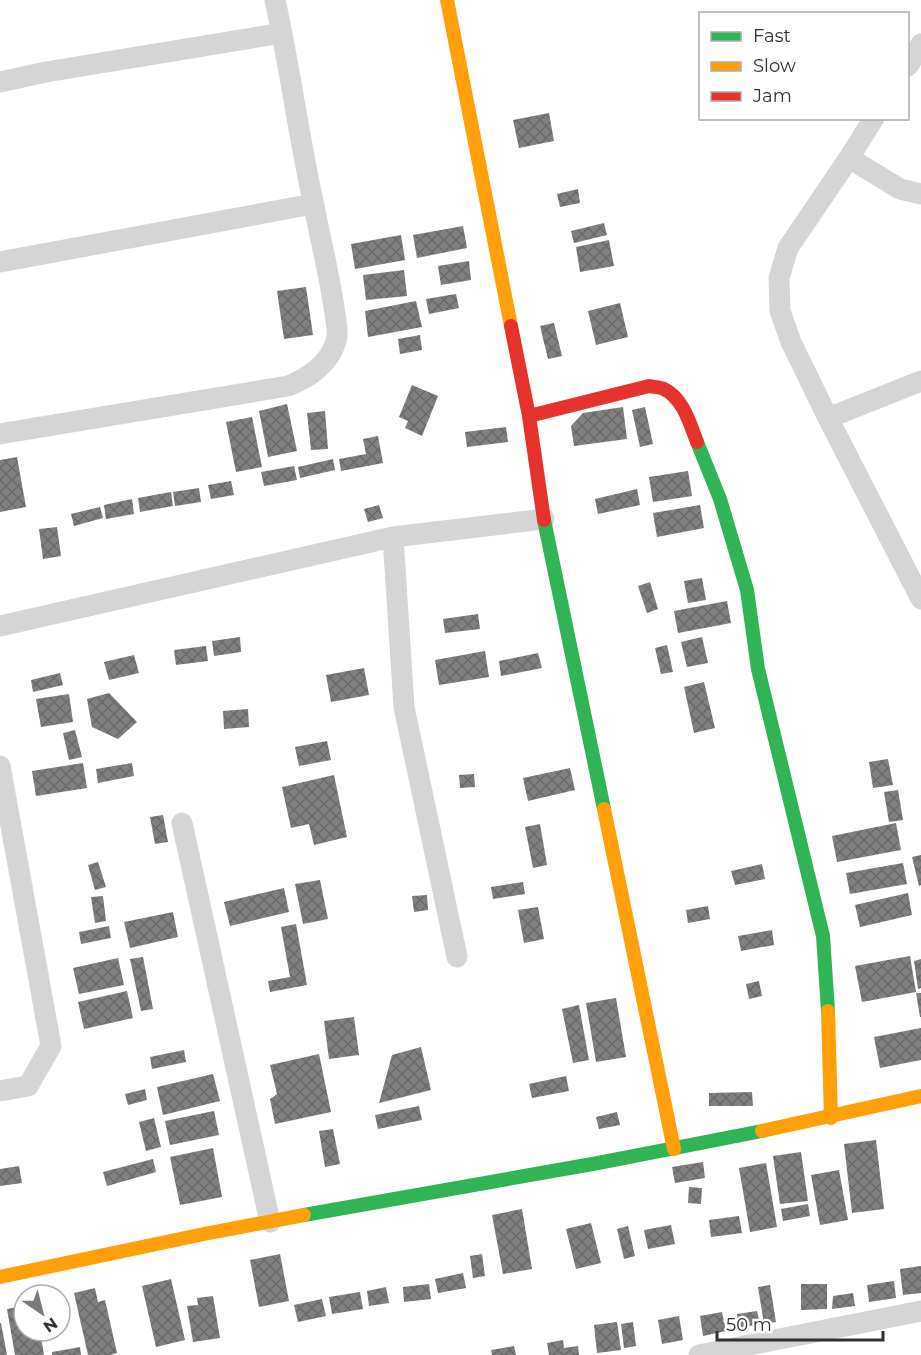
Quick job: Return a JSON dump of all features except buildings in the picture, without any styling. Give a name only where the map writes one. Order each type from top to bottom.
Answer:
[{"type":"street","points":[[0,434],[288,386],[302,380],[328,358],[337,339],[332,292],[275,0]]},
{"type":"street","points":[[447,0],[529,416],[544,519],[674,1149]]},
{"type":"street","points":[[0,82],[46,72],[282,33]]},
{"type":"street","points":[[909,64],[921,44]]},
{"type":"street","points":[[873,120],[788,248],[779,278],[780,311],[791,342],[828,418],[916,577],[921,599]]},
{"type":"street","points":[[849,158],[900,189],[921,194]]},
{"type":"street","points":[[0,262],[313,204]]},
{"type":"street","points":[[828,418],[921,381]]},
{"type":"street","points":[[529,416],[649,386],[664,389],[685,411],[720,499],[747,590],[758,669],[823,936],[828,995],[831,1118]]},
{"type":"street","points":[[0,626],[393,537],[544,519]]},
{"type":"street","points":[[393,537],[404,708],[457,957]]},
{"type":"street","points":[[0,766],[3,800],[51,1046],[27,1086],[0,1091]]},
{"type":"street","points":[[182,823],[270,1221]]},
{"type":"street","points":[[0,1277],[270,1221],[674,1149],[831,1118],[921,1096]]},
{"type":"street","points":[[699,1355],[918,1313]]},
{"type":"traffic: fast","points":[[697,442],[720,499],[747,590],[758,669],[823,936],[828,1011]]},
{"type":"traffic: fast","points":[[544,520],[604,809]]},
{"type":"traffic: fast","points":[[304,1215],[598,1163],[762,1131]]},
{"type":"traffic: slow","points":[[447,0],[511,326]]},
{"type":"traffic: slow","points":[[604,809],[674,1149]]},
{"type":"traffic: slow","points":[[828,1011],[831,1118]]},
{"type":"traffic: slow","points":[[762,1131],[921,1096]]},
{"type":"traffic: slow","points":[[0,1277],[304,1215]]},
{"type":"traffic: jam","points":[[511,326],[529,416],[544,520]]},
{"type":"traffic: jam","points":[[529,416],[649,386],[659,387],[671,393],[681,405],[697,442]]}]
